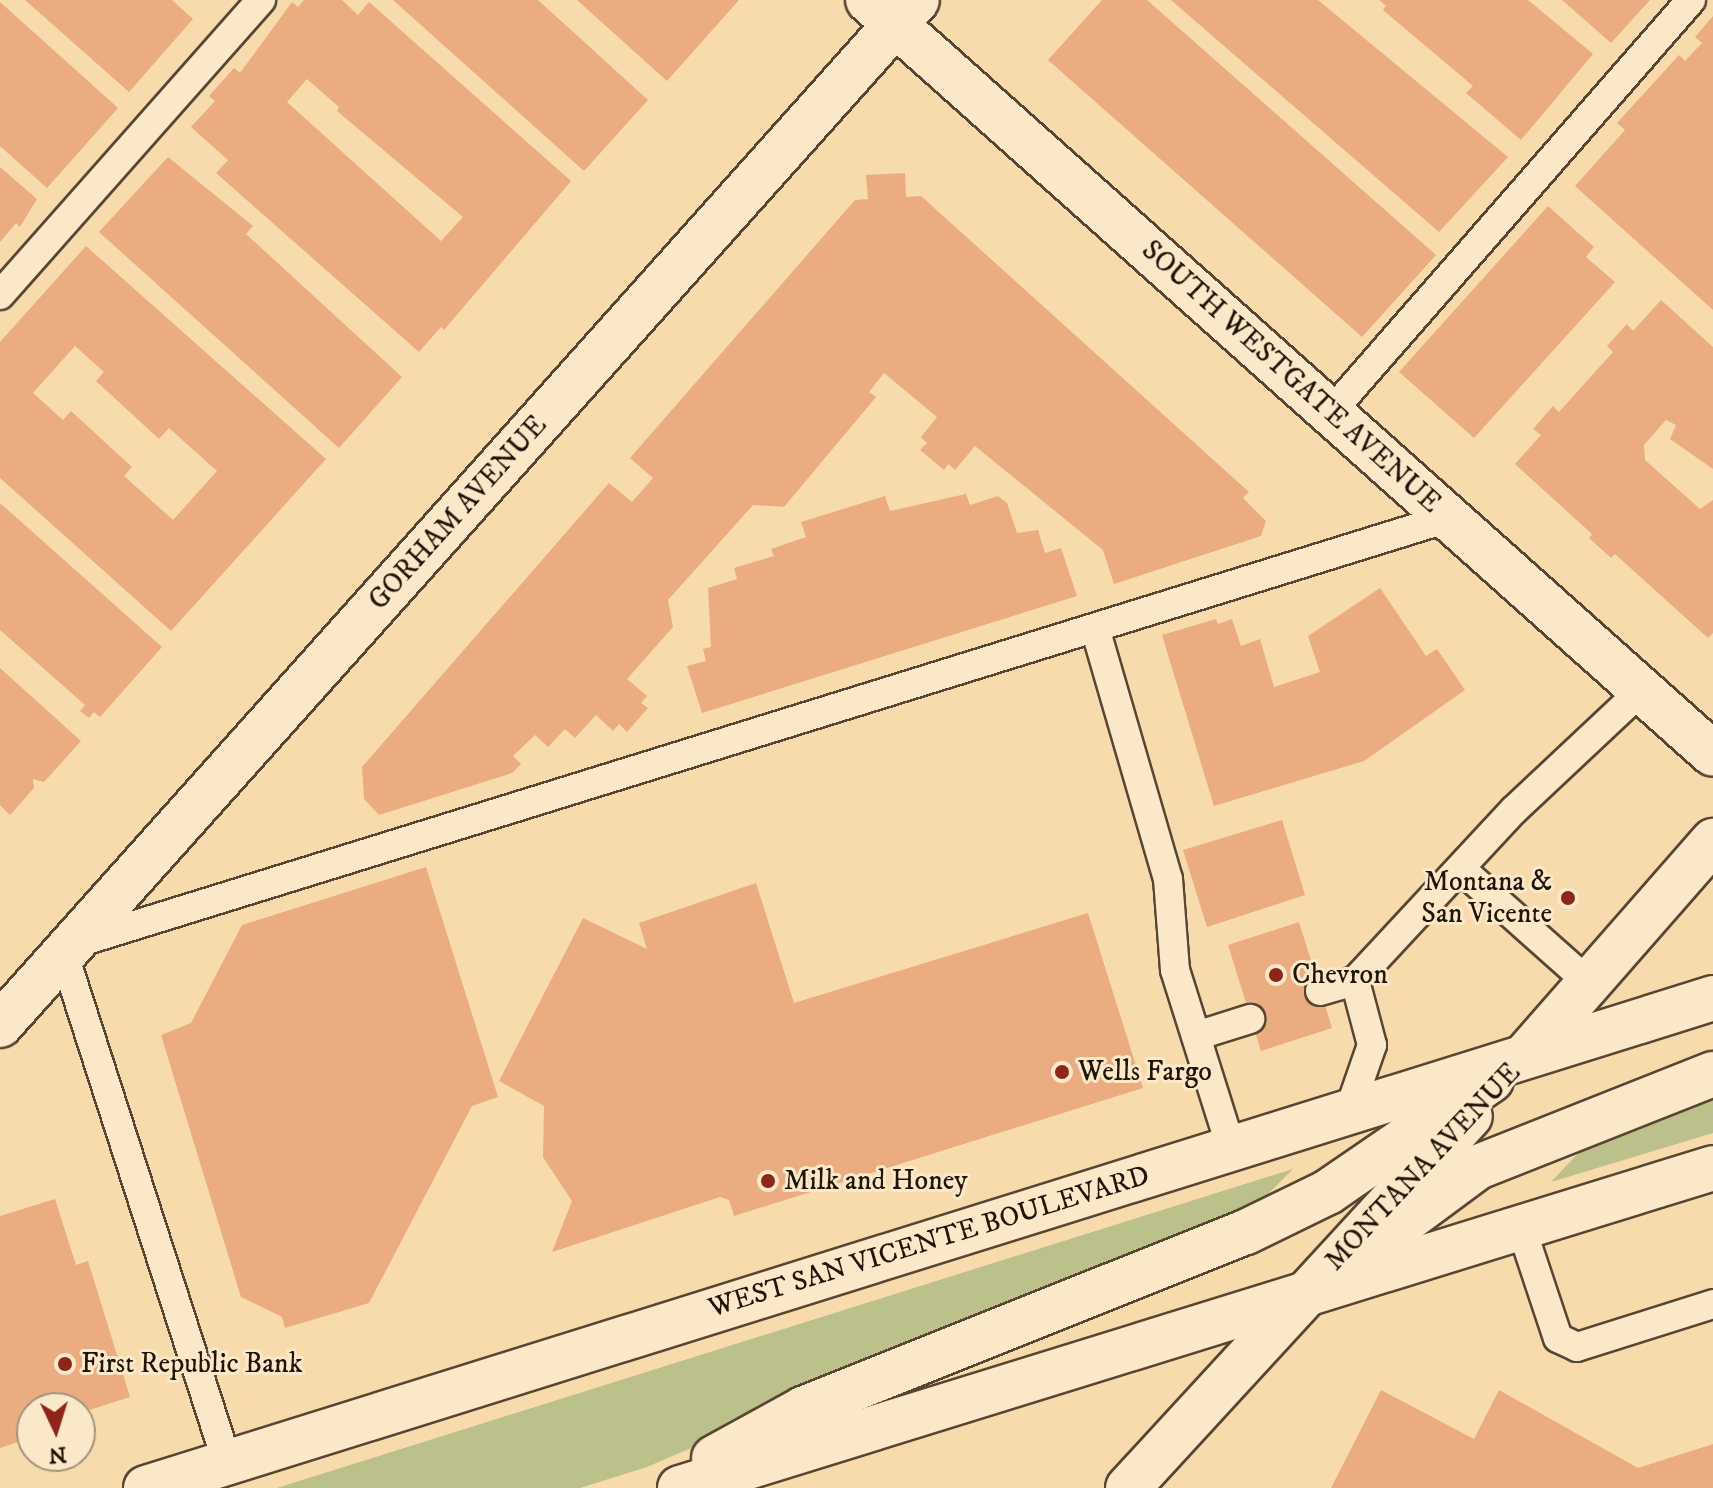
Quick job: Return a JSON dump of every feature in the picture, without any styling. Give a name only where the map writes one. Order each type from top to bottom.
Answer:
[{"type":"main road","name":"SOUTH WESTGATE AVENUE","points":[[893,8],[1331,412],[1713,754]]},
{"type":"main road","name":"GORHAM AVENUE","points":[[0,1025],[893,8]]},
{"type":"main road","name":"MONTANA AVENUE","points":[[1142,1483],[1304,1295],[1526,1056],[1713,841]]},
{"type":"main road","name":"WEST SAN VICENTE BOULEVARD","points":[[146,1488],[1713,998]]},
{"type":"main road","points":[[660,1488],[803,1409],[1246,1232],[1315,1198],[1526,1056]]},
{"type":"main road","points":[[1304,1295],[1478,1167],[1713,1074]]},
{"type":"main road","points":[[680,1488],[1713,1168]]},
{"type":"lane","points":[[0,295],[261,0]]},
{"type":"lane","points":[[1331,412],[1691,0]]},
{"type":"lane","points":[[227,1462],[68,950],[1448,518]]},
{"type":"lane","points":[[1095,628],[1168,879],[1175,970],[1231,1148]]},
{"type":"lane","points":[[1320,991],[1355,981],[1514,810],[1642,690]]},
{"type":"lane","points":[[1461,869],[1589,983]]},
{"type":"lane","points":[[1349,1111],[1372,1045],[1355,981]]},
{"type":"lane","points":[[1196,1036],[1250,1019]]},
{"type":"lane","points":[[1521,1227],[1558,1338],[1577,1347],[1713,1304]]},
{"type":"green space","points":[[1713,1094],[1713,1133],[1551,1182],[1586,1145]]},
{"type":"green space","points":[[1293,1169],[1256,1206],[647,1467],[580,1488],[277,1488]]},
{"type":"building","points":[[25,0],[172,0],[193,19],[129,92]]},
{"type":"building","points":[[304,0],[342,0],[358,15],[369,2],[571,181],[444,330],[441,327],[419,352],[216,173],[228,160],[191,127],[215,101],[209,96],[234,68],[240,73],[292,2],[298,7]],"holes":[[[307,79],[339,107],[337,111],[463,217],[441,241],[287,102]]]},
{"type":"building","points":[[393,0],[538,0],[648,100],[584,171]]},
{"type":"building","points":[[577,0],[739,0],[667,81]]},
{"type":"building","points":[[1102,0],[1147,0],[1436,255],[1362,337],[1048,60]]},
{"type":"building","points":[[1171,0],[1318,0],[1508,157],[1439,232]]},
{"type":"building","points":[[1379,0],[1528,0],[1593,54],[1521,140],[1466,93],[1473,86],[1383,10],[1386,6]]},
{"type":"building","points":[[1562,0],[1650,0],[1611,43]]},
{"type":"building","points":[[0,2],[118,108],[47,188],[0,146]]},
{"type":"building","points":[[1713,16],[1713,310],[1575,186],[1625,130],[1617,123],[1679,55],[1685,61],[1702,43],[1695,37]]},
{"type":"building","points":[[168,157],[253,226],[246,234],[402,377],[339,448],[99,232]]},
{"type":"building","points":[[0,167],[37,199],[20,227],[16,223],[0,242]]},
{"type":"building","points":[[905,173],[906,197],[921,196],[1249,492],[1243,498],[1266,521],[1261,536],[1114,584],[1103,550],[975,446],[955,470],[948,464],[944,470],[920,450],[927,443],[921,437],[937,417],[884,373],[869,392],[876,397],[784,507],[753,505],[668,600],[673,627],[627,679],[647,696],[641,703],[648,708],[627,732],[619,724],[613,731],[596,715],[575,738],[565,729],[548,747],[535,735],[513,756],[521,764],[512,773],[379,815],[364,799],[362,767],[609,483],[632,502],[653,478],[630,458],[855,200],[868,199],[866,175]]},
{"type":"building","points":[[1548,206],[1594,247],[1586,257],[1615,282],[1474,438],[1399,372]]},
{"type":"building","points":[[86,246],[326,459],[171,631],[0,478],[0,342]],"holes":[[[75,346],[104,372],[96,381],[159,439],[169,428],[217,471],[173,520],[124,476],[132,467],[71,411],[63,420],[33,393]]]},
{"type":"building","points":[[1661,300],[1713,347],[1713,469],[1670,439],[1676,425],[1666,420],[1644,445],[1645,460],[1700,509],[1713,500],[1713,633],[1708,638],[1615,554],[1611,558],[1589,538],[1592,534],[1515,464],[1541,435],[1533,429],[1553,406],[1559,412],[1613,352],[1607,346],[1627,324],[1633,331]]},
{"type":"building","points":[[966,494],[970,505],[998,496],[1007,503],[1017,533],[1038,530],[1045,553],[1061,548],[1077,596],[702,713],[687,666],[706,661],[703,649],[711,647],[708,588],[737,579],[734,568],[774,556],[771,549],[806,537],[801,522],[885,496],[890,511]]},
{"type":"building","points":[[0,503],[162,647],[100,717],[94,712],[89,718],[80,711],[85,705],[0,630]]},
{"type":"building","points":[[1380,588],[1426,656],[1437,649],[1465,690],[1364,761],[1214,806],[1162,635],[1216,619],[1218,624],[1232,619],[1241,646],[1260,639],[1274,687],[1320,672],[1308,636]]},
{"type":"building","points":[[0,668],[81,741],[44,782],[33,779],[34,788],[10,815],[0,805]]},
{"type":"building","points":[[1282,820],[1305,895],[1207,927],[1183,850]]},
{"type":"building","points":[[426,867],[498,1097],[472,1106],[369,1303],[285,1328],[282,1317],[241,1297],[161,1035],[191,1023],[242,925]]},
{"type":"building","points":[[756,883],[794,1003],[1088,913],[1143,1088],[734,1216],[729,1200],[720,1197],[552,1252],[572,1201],[543,1157],[544,1106],[499,1081],[583,918],[647,949],[639,923]]},
{"type":"building","points":[[1299,922],[1332,1028],[1261,1051],[1228,945]]},
{"type":"building","points":[[55,1199],[76,1265],[88,1261],[130,1397],[96,1408],[96,1392],[16,1392],[16,1443],[0,1448],[0,1216]]},
{"type":"building","points":[[1381,1390],[1474,1439],[1499,1390],[1638,1468],[1713,1444],[1713,1488],[1331,1488]]},
{"type":"place","name":"Montana & San Vicente","points":[[1568,898]]},
{"type":"place","name":"Chevron","points":[[1276,975]]},
{"type":"place","name":"Wells Fargo","points":[[1062,1072]]},
{"type":"place","name":"Milk and Honey","points":[[768,1181]]},
{"type":"place","name":"First Republic Bank","points":[[65,1364]]}]
